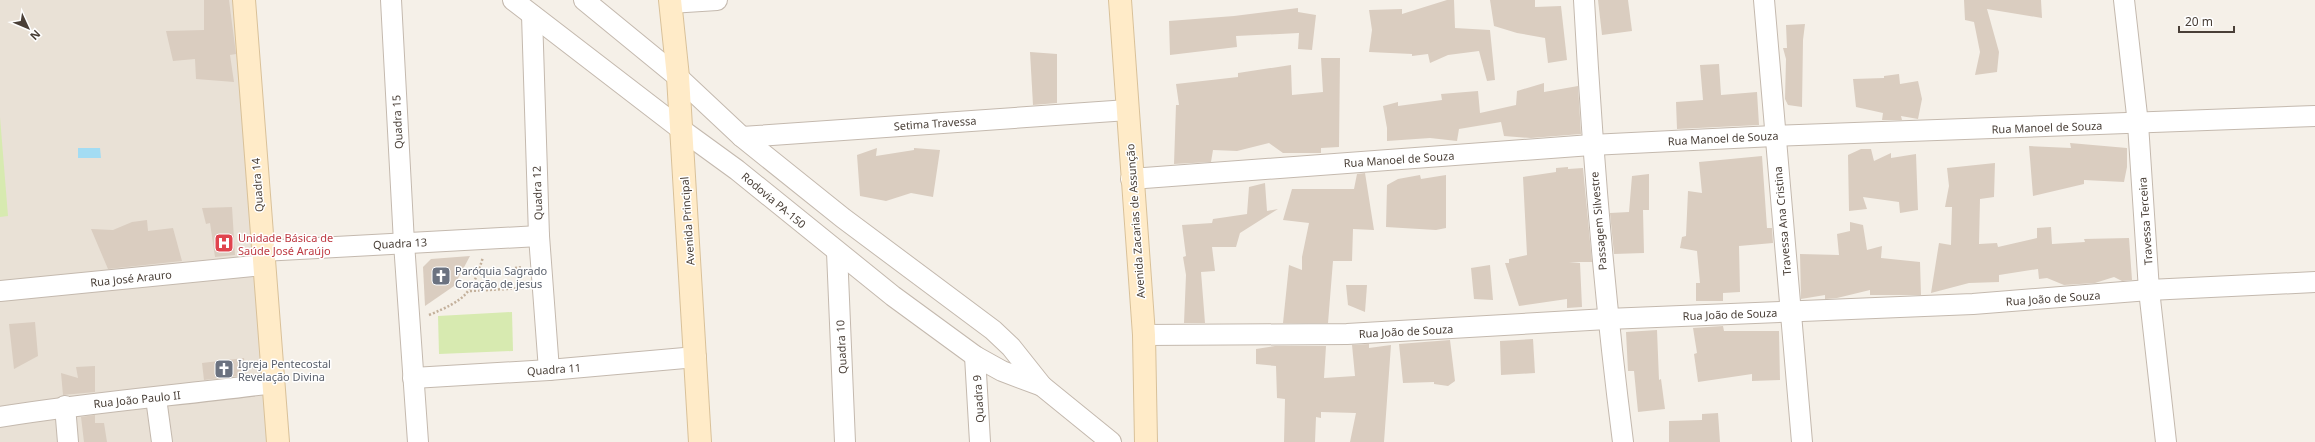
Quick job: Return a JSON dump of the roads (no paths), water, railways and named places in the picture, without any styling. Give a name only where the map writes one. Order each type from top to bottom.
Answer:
[{"type":"street","name":"Quadra 14","points":[[244,0],[262,258],[278,442]]},
{"type":"street","name":"Quadra 15","points":[[391,0],[404,243]]},
{"type":"street","name":"Rodovia PA-150","points":[[513,0],[682,130],[737,170],[837,252],[975,356],[1002,371],[1042,386]]},
{"type":"street","name":"Rodovia PA-150","points":[[584,0],[678,77],[742,136],[843,218],[993,330],[1011,347],[1042,386],[1111,442]]},
{"type":"street","points":[[670,2],[717,0]]},
{"type":"street","name":"Avenida Zacarias de Assunção","points":[[1120,0],[1128,110],[1131,179],[1144,335],[1146,442]]},
{"type":"street","name":"Passagem Silvestre","points":[[1584,0],[1592,145],[1607,319],[1623,442]]},
{"type":"street","name":"Travessa Ana Cristina","points":[[1764,0],[1774,136],[1802,442]]},
{"type":"street","name":"Travessa Terceira","points":[[2124,0],[2138,124],[2149,290],[2166,442]]},
{"type":"street","name":"Avenida Principal","points":[[670,2],[682,130],[700,442]]},
{"type":"street","name":"Quadra 12","points":[[532,15],[538,236],[549,370]]},
{"type":"street","name":"Setima Travessa","points":[[742,136],[1128,110]]},
{"type":"street","name":"Rua Manoel de Souza","points":[[1131,179],[1592,145],[1774,136],[2138,124],[2315,116]]},
{"type":"street","name":"Quadra 13","points":[[262,258],[404,243],[538,236]]},
{"type":"street","points":[[404,243],[418,442]]},
{"type":"street","name":"Quadra 10","points":[[837,252],[846,442]]},
{"type":"street","name":"Rua José Arauro","points":[[0,291],[262,258]]},
{"type":"street","name":"Rua João de Souza","points":[[1144,335],[1347,334],[1607,319],[1973,304],[2149,290],[2315,282]]},
{"type":"street","name":"Quadra 9","points":[[975,356],[980,442]]},
{"type":"street","name":"Quadra 11","points":[[413,378],[549,370],[696,357]]},
{"type":"street","name":"Rua João Paulo II","points":[[0,417],[65,406],[156,398],[274,383]]},
{"type":"street","points":[[156,398],[162,442]]},
{"type":"street","points":[[65,406],[68,442]]},
{"type":"water","points":[[78,148],[100,148],[101,158],[78,158]]},
{"type":"place","name":"Unidade Básica de Saúde José Araújo","points":[[224,243]]},
{"type":"place","name":"Paróquia Sagrado Coração de jesus","points":[[441,276]]},
{"type":"place","name":"Igreja Pentecostal Revelação Divina","points":[[224,369]]}]
